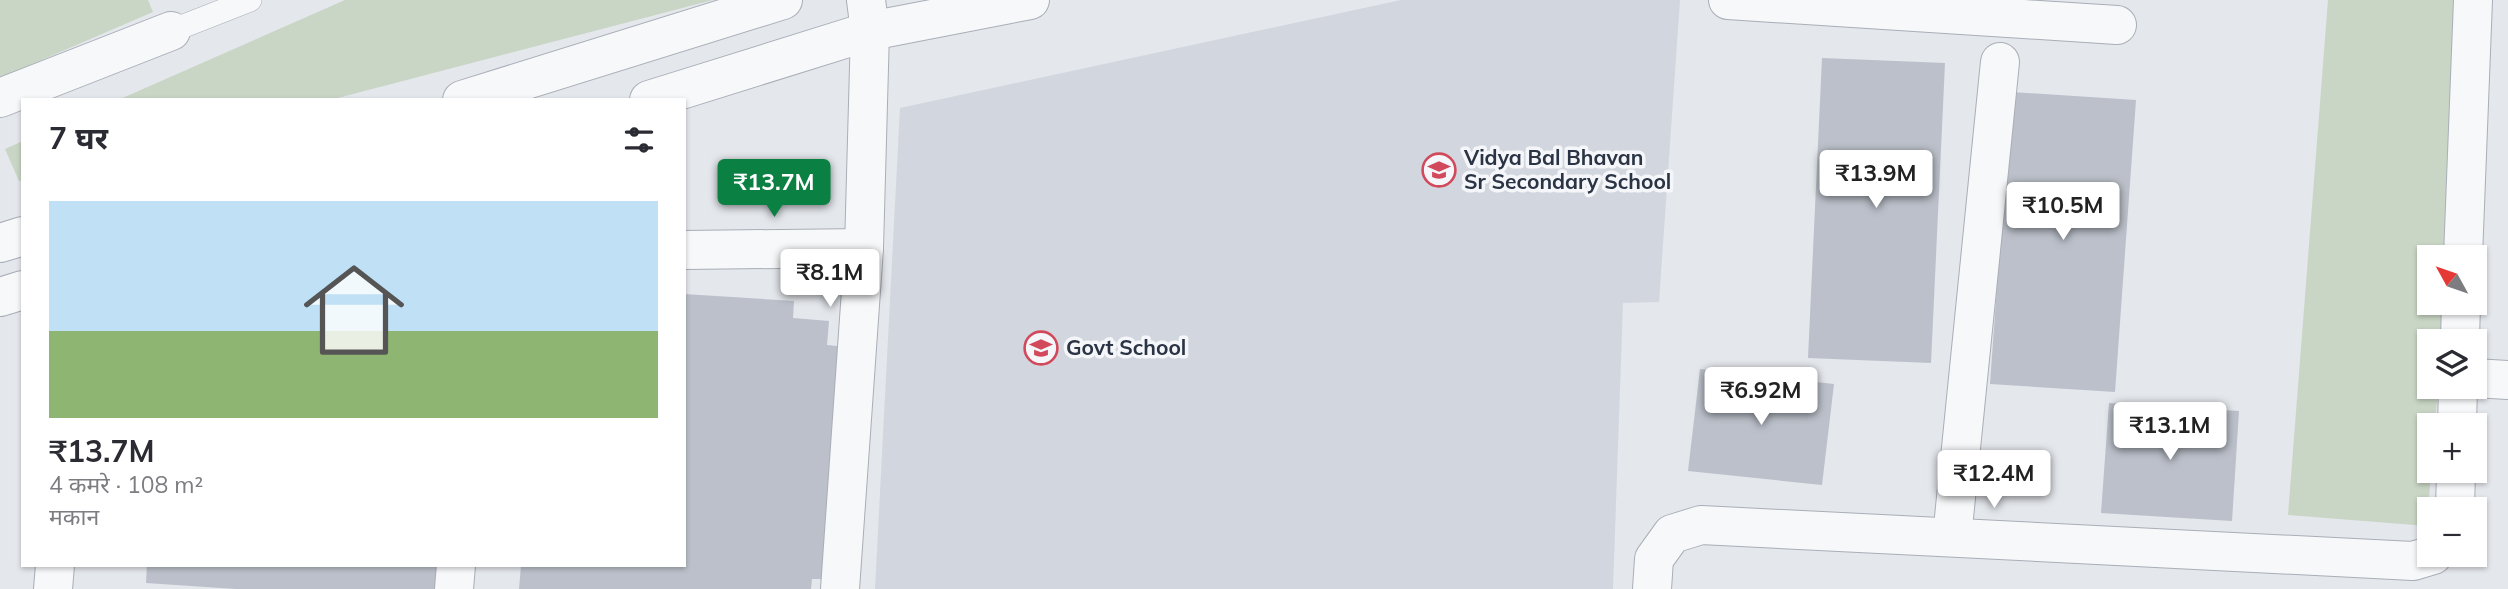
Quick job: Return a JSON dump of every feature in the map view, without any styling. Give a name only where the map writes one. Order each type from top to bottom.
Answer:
[{"type":"street","points":[[468,98],[783,0]]},
{"type":"street","points":[[654,98],[868,16],[1030,0]]},
{"type":"street","points":[[1728,0],[2117,25]]},
{"type":"street","points":[[2463,245],[2473,0]]},
{"type":"street","points":[[840,589],[864,248],[868,16]]},
{"type":"street","points":[[0,98],[171,31]]},
{"type":"street","points":[[1952,537],[2000,62]]},
{"type":"street","points":[[0,243],[21,237]]},
{"type":"street","points":[[686,250],[864,248]]},
{"type":"street","points":[[0,297],[21,291]]},
{"type":"street","points":[[2487,379],[2508,380]]},
{"type":"street","points":[[1652,589],[1654,559],[1672,534],[1701,525],[2417,560]]},
{"type":"street","points":[[53,589],[55,567]]},
{"type":"street","points":[[454,589],[456,567]]},
{"type":"lane","points":[[171,31],[250,0]]},
{"type":"shaded area","name":"Vidya Bal Bhavan Sr Secondary School","points":[[1401,0],[1680,0],[1659,302],[1623,303],[1613,589],[875,589],[900,108]]},
{"type":"green space","points":[[0,0],[148,0],[153,12],[0,78]]},
{"type":"green space","points":[[345,0],[713,0],[338,98],[123,98]]},
{"type":"green space","points":[[2328,0],[2469,0],[2449,245],[2417,245],[2417,315],[2443,315],[2442,329],[2417,329],[2417,399],[2437,399],[2436,413],[2417,413],[2417,483],[2430,483],[2429,497],[2417,497],[2417,525],[2288,515]]},
{"type":"green space","points":[[21,142],[21,180],[19,181],[5,149]]},
{"type":"building","points":[[1822,58],[1945,63],[1931,363],[1808,358]]},
{"type":"building","points":[[2011,92],[2136,100],[2115,392],[1990,384]]},
{"type":"building","points":[[686,294],[794,301],[793,318],[829,321],[827,345],[847,347],[832,579],[812,579],[811,589],[519,589],[521,567],[686,567]]},
{"type":"building","points":[[1700,369],[1834,384],[1822,485],[1688,471]]},
{"type":"building","points":[[2109,403],[2239,411],[2232,521],[2101,513]]},
{"type":"building","points":[[147,567],[438,567],[436,589],[236,589],[146,583]]},
{"type":"place","name":"Vidya Bal Bhavan Sr Secondary School","points":[[1439,170]]},
{"type":"place","name":"Govt School","points":[[1041,348]]}]
